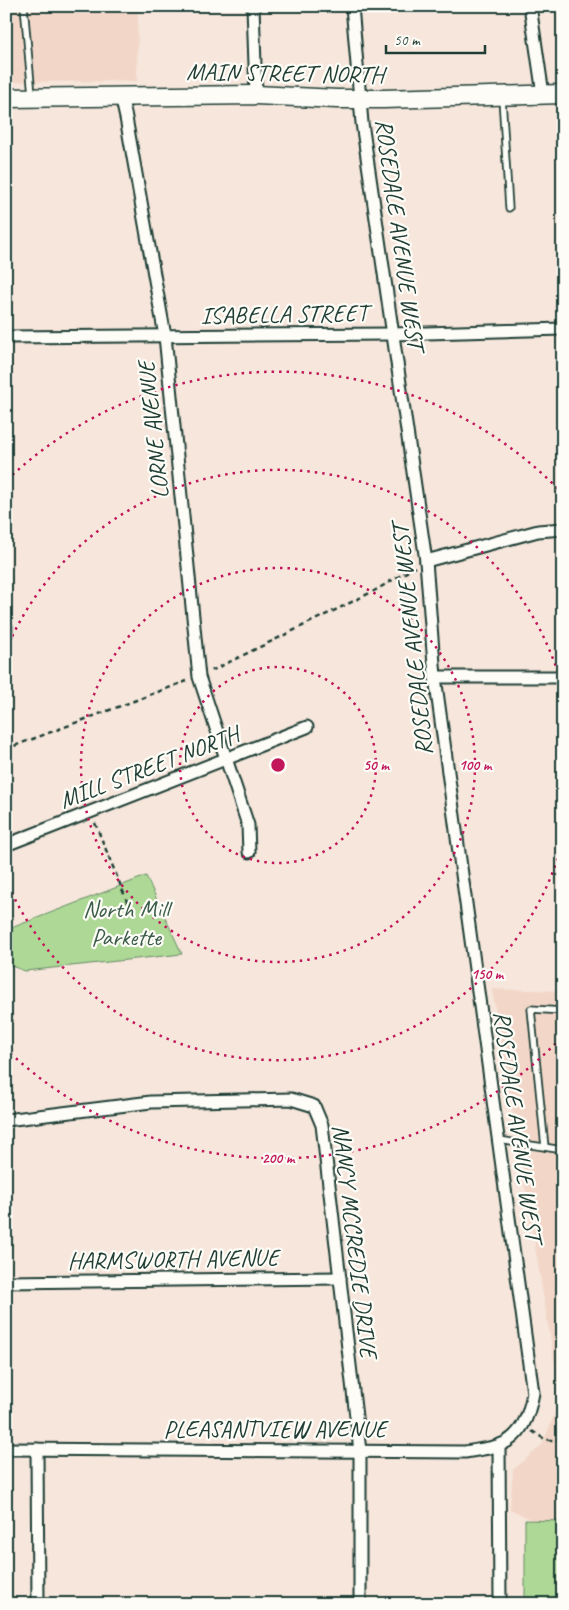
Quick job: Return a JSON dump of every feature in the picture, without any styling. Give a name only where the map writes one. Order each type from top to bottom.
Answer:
[{"type":"main road","name":"MAIN STREET NORTH","points":[[6,98],[256,96],[360,99],[563,94]]},
{"type":"street","points":[[253,6],[256,96]]},
{"type":"street","name":"ROSEDALE AVENUE WEST","points":[[352,6],[362,123],[426,561],[435,677],[500,1140],[533,1393],[526,1420]]},
{"type":"street","points":[[530,6],[543,94]]},
{"type":"street","name":"LORNE AVENUE","points":[[120,96],[126,118],[165,336],[199,677],[225,760],[248,824],[249,852]]},
{"type":"street","name":"ISABELLA STREET","points":[[6,337],[392,334],[563,329]]},
{"type":"street","points":[[426,561],[538,531],[563,529]]},
{"type":"street","points":[[6,626],[6,636]]},
{"type":"street","points":[[435,677],[563,677]]},
{"type":"street","name":"MILL STREET NORTH","points":[[6,845],[307,727]]},
{"type":"street","name":"NANCY MCCREDIE DRIVE","points":[[6,1120],[150,1102],[291,1099],[314,1106],[322,1125],[360,1451],[360,1604]]},
{"type":"street","name":"HARMSWORTH AVENUE","points":[[6,1282],[340,1278]]},
{"type":"street","name":"PLEASANTVIEW AVENUE","points":[[6,1449],[466,1452],[499,1446],[514,1435],[526,1420]]},
{"type":"street","points":[[499,1446],[500,1604]]},
{"type":"street","points":[[36,1449],[38,1604]]},
{"type":"lane","points":[[24,6],[32,97]]},
{"type":"lane","points":[[502,97],[510,208]]},
{"type":"lane","points":[[544,1148],[531,1009],[563,1011]]},
{"type":"lane","points":[[500,1140],[563,1150]]},
{"type":"path","points":[[209,672],[374,591],[426,561]]},
{"type":"path","points":[[6,749],[192,680]]},
{"type":"path","points":[[91,812],[129,906]]},
{"type":"path","points":[[526,1420],[546,1440],[563,1440]]},
{"type":"shaded area","points":[[6,6],[138,6],[137,81],[6,82]]},
{"type":"shaded area","points":[[492,989],[563,991],[563,1384],[558,1384]]},
{"type":"shaded area","points":[[561,1398],[563,1398],[563,1535],[510,1509],[513,1470],[542,1445]]},
{"type":"green space","name":"North Mill Parkette","points":[[146,876],[182,954],[25,971],[6,964],[6,930]]},
{"type":"green space","points":[[525,1520],[563,1521],[563,1604],[525,1604]]}]
